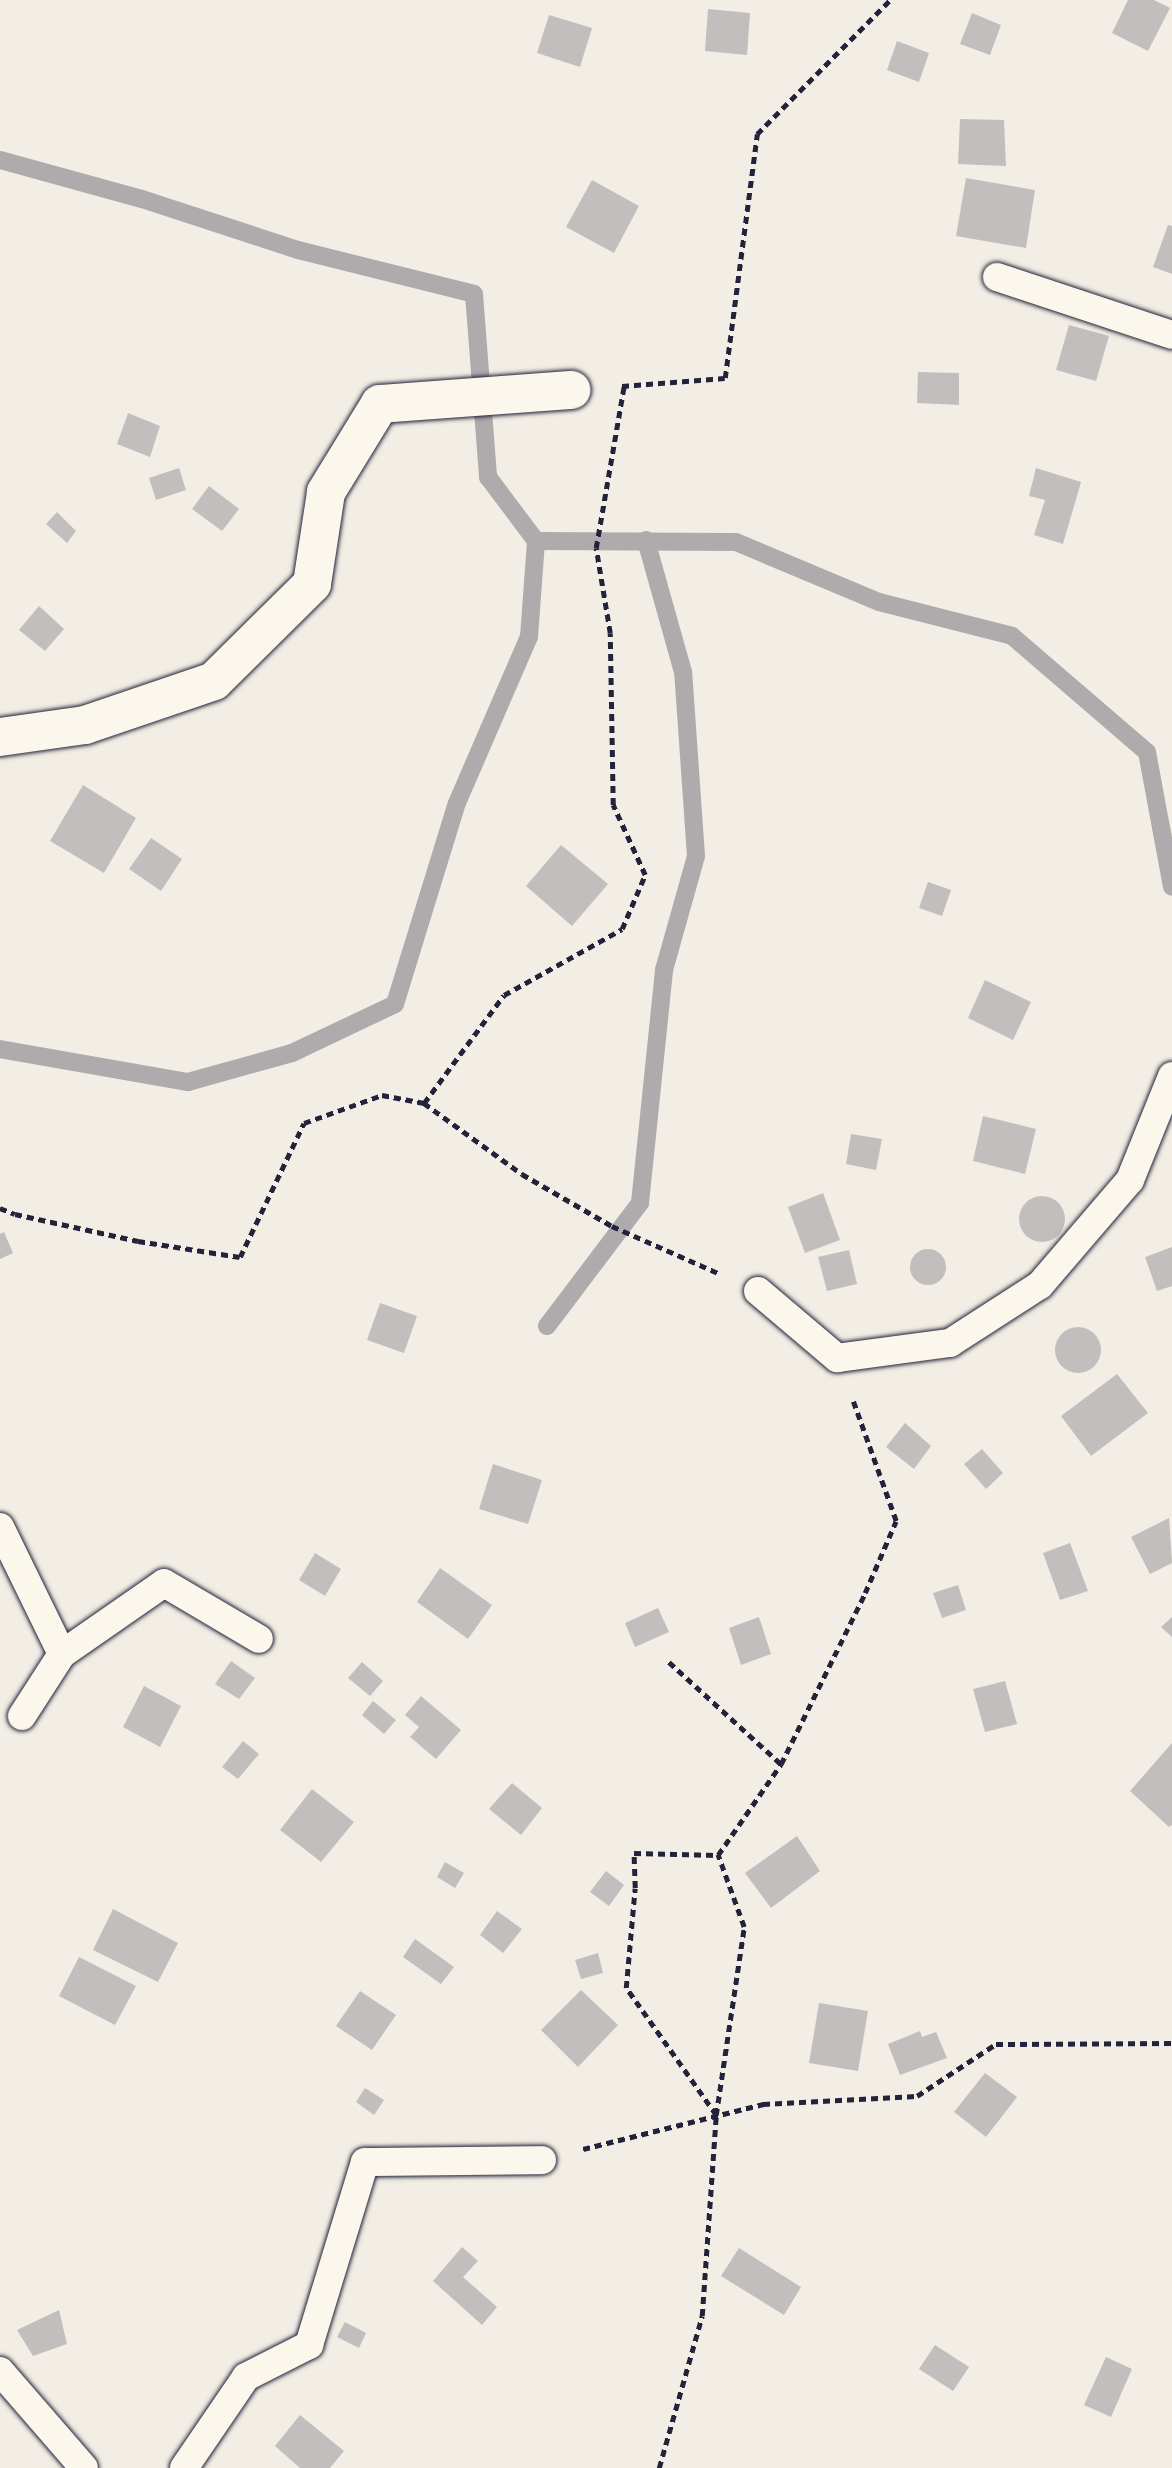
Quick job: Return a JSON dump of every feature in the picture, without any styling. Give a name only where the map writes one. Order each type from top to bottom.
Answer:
[{"type":"street","points":[[0,737],[16,737],[85,725],[214,681],[312,584],[326,492],[380,404],[571,390]]},
{"type":"lane","points":[[997,277],[1172,335]]},
{"type":"lane","points":[[758,1291],[837,1358],[950,1343],[1040,1285],[1130,1180],[1172,1076]]},
{"type":"lane","points":[[0,1527],[62,1654]]},
{"type":"lane","points":[[22,1716],[62,1654],[164,1583],[259,1639]]},
{"type":"lane","points":[[184,2468],[246,2377],[309,2345],[365,2162],[542,2160]]},
{"type":"lane","points":[[0,2371],[84,2468]]},
{"type":"path","points":[[571,390],[725,378],[757,134],[890,0]]},
{"type":"path","points":[[424,1103],[504,995],[622,929],[645,875],[612,806],[610,633],[596,548],[624,386]]},
{"type":"path","points":[[0,1208],[15,1214],[138,1241],[240,1257],[304,1123],[382,1095],[424,1103],[522,1174],[612,1226],[758,1291]]},
{"type":"path","points":[[718,1855],[781,1764],[866,1593],[896,1521],[837,1358]]},
{"type":"path","points":[[669,1662],[781,1764]]},
{"type":"path","points":[[716,2115],[626,1988],[635,1888],[634,1853],[718,1855]]},
{"type":"path","points":[[659,2468],[702,2316],[716,2115],[744,1927],[718,1855]]},
{"type":"path","points":[[542,2160],[763,2104],[917,2096],[996,2044],[1172,2043]]},
{"type":"building","points":[[1128,0],[1154,0],[1170,8],[1148,51],[1112,33]]},
{"type":"building","points":[[708,9],[750,13],[747,55],[705,51]]},
{"type":"building","points":[[972,13],[1001,25],[990,55],[960,44]]},
{"type":"building","points":[[549,15],[592,28],[580,67],[537,53]]},
{"type":"building","points":[[897,41],[929,53],[919,82],[887,70]]},
{"type":"building","points":[[960,119],[1004,120],[1006,166],[958,164]]},
{"type":"building","points":[[966,178],[1035,190],[1026,248],[956,236]]},
{"type":"building","points":[[592,180],[639,206],[614,253],[566,227]]},
{"type":"building","points":[[1168,225],[1172,226],[1172,274],[1153,267]]},
{"type":"building","points":[[1069,325],[1109,336],[1096,381],[1056,370]]},
{"type":"building","points":[[918,372],[959,373],[959,405],[917,403]]},
{"type":"building","points":[[128,413],[160,426],[150,457],[117,444]]},
{"type":"building","points":[[179,468],[186,490],[156,500],[149,478]]},
{"type":"building","points":[[1036,468],[1081,482],[1063,544],[1034,535],[1045,500],[1029,496]]},
{"type":"building","points":[[209,486],[239,509],[222,531],[192,509]]},
{"type":"building","points":[[57,512],[76,531],[67,543],[46,524]]},
{"type":"building","points":[[39,606],[64,629],[45,651],[19,630]]},
{"type":"building","points":[[83,785],[136,818],[104,873],[50,841]]},
{"type":"building","points":[[151,838],[182,859],[161,891],[129,869]]},
{"type":"building","points":[[561,845],[608,884],[572,926],[526,886]]},
{"type":"building","points":[[928,882],[951,890],[942,916],[919,908]]},
{"type":"building","points":[[985,980],[1031,1002],[1013,1040],[968,1018]]},
{"type":"building","points":[[983,1116],[1036,1129],[1025,1174],[973,1161]]},
{"type":"building","points":[[851,1134],[882,1139],[876,1170],[846,1164]]},
{"type":"building","points":[[823,1193],[840,1240],[805,1253],[788,1207]]},
{"type":"building","points":[[1042,1196],[1058,1203],[1065,1219],[1058,1235],[1042,1242],[1026,1235],[1019,1219],[1026,1203]]},
{"type":"building","points":[[4,1232],[13,1253],[0,1259],[0,1234]]},
{"type":"building","points":[[1172,1247],[1172,1286],[1157,1291],[1145,1257]]},
{"type":"building","points":[[928,1249],[941,1254],[946,1267],[941,1280],[928,1285],[915,1280],[910,1267],[915,1254]]},
{"type":"building","points":[[849,1250],[857,1284],[827,1291],[818,1257]]},
{"type":"building","points":[[380,1303],[417,1316],[404,1353],[367,1340]]},
{"type":"building","points":[[1078,1327],[1094,1334],[1101,1350],[1094,1366],[1078,1373],[1062,1366],[1055,1350],[1062,1334]]},
{"type":"building","points":[[1117,1374],[1148,1413],[1091,1456],[1061,1416]]},
{"type":"building","points":[[905,1423],[931,1446],[914,1469],[886,1447]]},
{"type":"building","points":[[982,1449],[1003,1473],[986,1489],[964,1464]]},
{"type":"building","points":[[493,1464],[542,1480],[528,1524],[479,1509]]},
{"type":"building","points":[[1169,1518],[1172,1563],[1150,1574],[1131,1537]]},
{"type":"building","points":[[1070,1543],[1088,1591],[1060,1600],[1043,1553]]},
{"type":"building","points":[[315,1553],[341,1569],[325,1596],[299,1580]]},
{"type":"building","points":[[440,1568],[492,1605],[468,1639],[417,1602]]},
{"type":"building","points":[[958,1585],[966,1610],[942,1618],[933,1593]]},
{"type":"building","points":[[658,1608],[669,1632],[635,1647],[625,1623]]},
{"type":"building","points":[[759,1617],[771,1654],[741,1665],[729,1628]]},
{"type":"building","points":[[1172,1617],[1172,1637],[1161,1627]]},
{"type":"building","points":[[231,1661],[255,1678],[239,1699],[215,1684]]},
{"type":"building","points":[[362,1662],[383,1681],[370,1696],[348,1678]]},
{"type":"building","points":[[1005,1681],[1017,1724],[985,1732],[973,1689]]},
{"type":"building","points":[[144,1686],[181,1706],[160,1747],[123,1727]]},
{"type":"building","points":[[421,1696],[461,1730],[436,1759],[410,1737],[419,1727],[405,1715]]},
{"type":"building","points":[[373,1701],[396,1720],[384,1734],[362,1715]]},
{"type":"building","points":[[243,1741],[259,1754],[238,1779],[222,1767]]},
{"type":"building","points":[[1172,1743],[1172,1825],[1169,1827],[1130,1791]]},
{"type":"building","points":[[512,1783],[542,1808],[521,1835],[489,1809]]},
{"type":"building","points":[[312,1789],[354,1822],[321,1862],[280,1830]]},
{"type":"building","points":[[797,1836],[820,1871],[771,1908],[745,1873]]},
{"type":"building","points":[[445,1862],[464,1873],[455,1888],[437,1877]]},
{"type":"building","points":[[606,1871],[624,1885],[609,1906],[590,1892]]},
{"type":"building","points":[[113,1909],[178,1943],[158,1982],[93,1950]]},
{"type":"building","points":[[497,1911],[522,1929],[503,1953],[480,1935]]},
{"type":"building","points":[[415,1939],[454,1967],[441,1984],[403,1957]]},
{"type":"building","points":[[598,1953],[603,1973],[581,1979],[575,1960]]},
{"type":"building","points":[[79,1957],[136,1986],[115,2025],[59,1996]]},
{"type":"building","points":[[581,1990],[618,2025],[578,2067],[541,2030]]},
{"type":"building","points":[[360,1991],[396,2015],[372,2050],[336,2026]]},
{"type":"building","points":[[819,2003],[868,2011],[858,2071],[809,2063]]},
{"type":"building","points":[[920,2031],[922,2037],[936,2032],[947,2058],[900,2075],[888,2044]]},
{"type":"building","points":[[985,2073],[1017,2097],[986,2137],[954,2112]]},
{"type":"building","points":[[365,2088],[384,2100],[374,2115],[356,2102]]},
{"type":"building","points":[[462,2247],[478,2261],[463,2277],[497,2307],[482,2325],[433,2281]]},
{"type":"building","points":[[739,2248],[801,2287],[784,2315],[721,2276]]},
{"type":"building","points":[[59,2310],[67,2344],[33,2356],[17,2330]]},
{"type":"building","points":[[345,2322],[366,2333],[359,2348],[337,2337]]},
{"type":"building","points":[[935,2345],[969,2367],[953,2391],[919,2369]]},
{"type":"building","points":[[1106,2357],[1132,2369],[1111,2417],[1084,2405]]},
{"type":"building","points":[[300,2415],[344,2451],[330,2468],[300,2468],[275,2446]]},
{"type":"waterway","points":[[0,160],[142,199],[298,250],[474,294],[488,477],[536,541],[736,542],[879,602],[1012,636],[1147,752],[1172,887]]},
{"type":"waterway","points":[[547,1326],[640,1203],[664,970],[696,856],[683,672],[646,540]]},
{"type":"waterway","points":[[0,1049],[188,1082],[292,1053],[395,1004],[457,803],[529,637],[536,541]]}]
